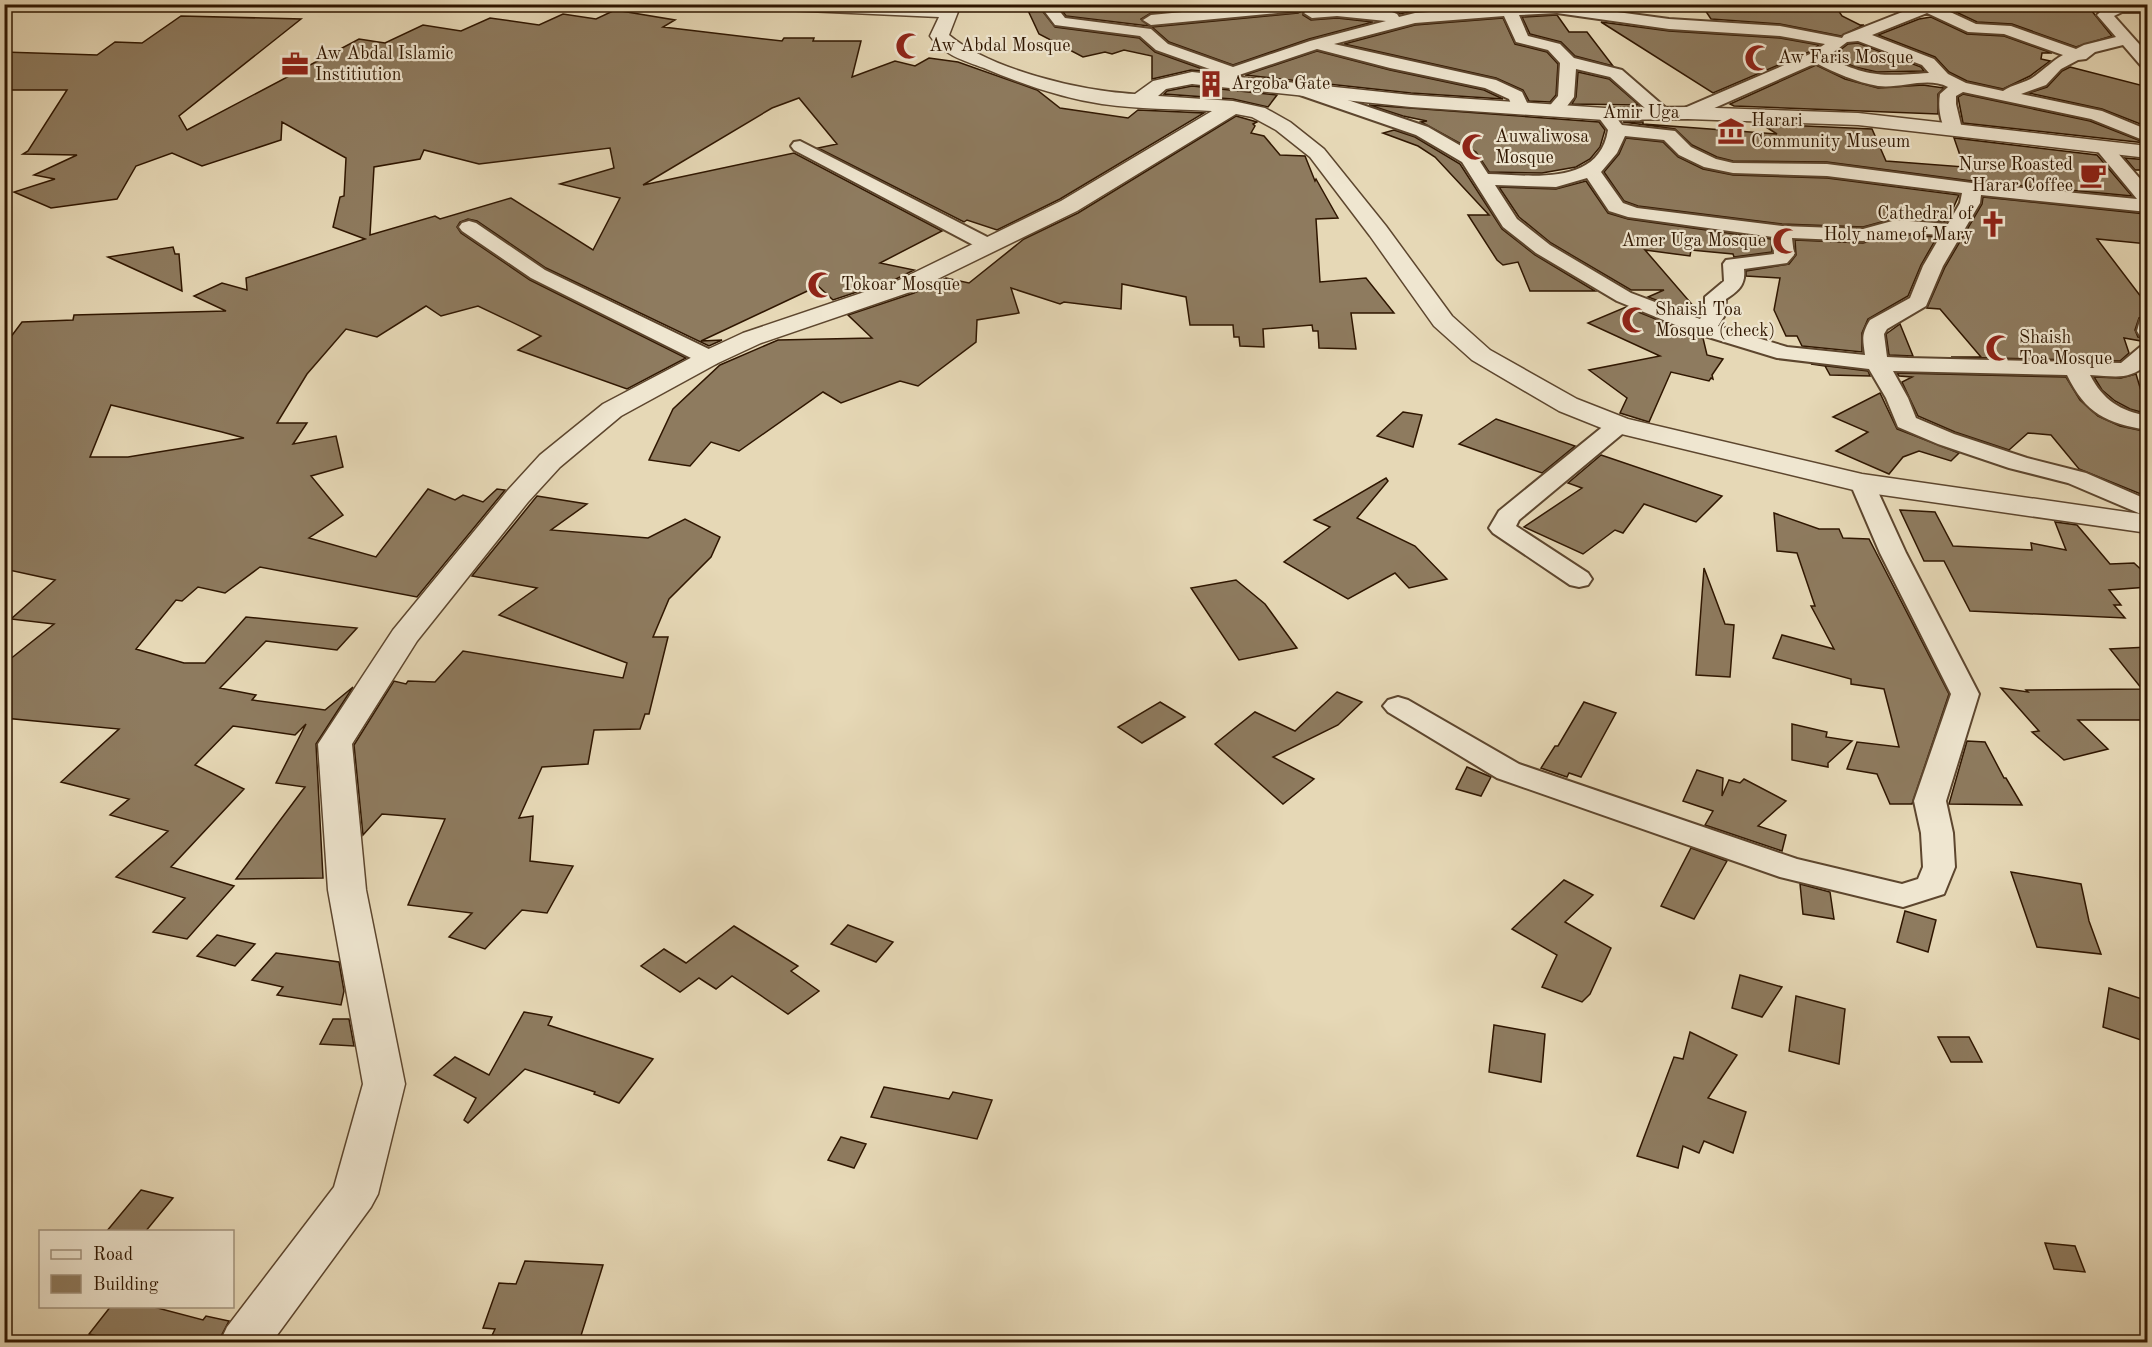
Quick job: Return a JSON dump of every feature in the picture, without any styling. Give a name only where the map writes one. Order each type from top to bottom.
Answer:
[{"type":"street","points":[[763,4],[952,8],[939,36],[957,51],[1026,78],[1101,98],[1133,87],[1229,86]]},
{"type":"street","points":[[1046,4],[1060,21],[1072,25],[1302,8],[1338,8],[1416,18],[1592,4]]},
{"type":"street","points":[[244,1342],[355,1194],[384,1084],[347,890],[335,744],[404,637],[518,496],[550,461],[612,411],[709,358],[752,338],[905,286],[1069,206],[1229,86],[1271,60],[1316,44],[1473,4]]},
{"type":"street","points":[[1688,113],[1816,57],[1839,42],[1860,36],[1923,6],[1973,29],[2006,29],[2080,56]]},
{"type":"street","points":[[2108,12],[2148,7]]},
{"type":"street","points":[[1300,29],[1302,8]]},
{"type":"street","points":[[1556,8],[1669,24],[1780,30],[1839,42]]},
{"type":"street","points":[[1510,12],[1522,39],[1554,48],[1568,62],[1616,73],[1661,113]]},
{"type":"street","points":[[2108,12],[2148,17]]},
{"type":"street","points":[[2108,12],[2125,40],[2148,64]]},
{"type":"street","points":[[1149,19],[1162,47],[1229,86],[1258,112],[1283,126],[1317,153],[1378,231],[1443,321],[1481,356],[1568,405],[1619,425],[1862,483],[2148,524]]},
{"type":"street","points":[[1860,36],[1928,62],[1942,77],[1961,87],[2096,115],[2148,137]]},
{"type":"street","points":[[1271,60],[1275,45],[1284,40]]},
{"type":"street","points":[[2005,97],[2019,88],[2040,81],[2055,66],[2080,56],[2090,48],[2125,40]]},
{"type":"street","points":[[1316,44],[1390,63],[1490,84],[1516,96],[1521,109]]},
{"type":"street","points":[[1816,57],[1845,72],[1880,81],[1942,77]]},
{"type":"street","points":[[1555,110],[1566,97],[1568,62]]},
{"type":"street","name":"Amir Uga","points":[[1133,87],[1160,85],[1192,78],[1229,86],[1521,109],[1605,114],[1688,113],[1849,118],[2148,152]]},
{"type":"street","points":[[1953,129],[1947,104],[1948,94],[1961,87]]},
{"type":"street","points":[[1306,91],[1422,131],[1443,141],[1469,158],[1484,178],[1510,224],[1543,249],[1624,297],[1703,328],[1785,352],[1929,367],[2075,367],[2137,373],[2148,352]]},
{"type":"street","points":[[1484,178],[1556,181],[1591,171],[1599,164],[1617,138],[1617,130],[1605,114]]},
{"type":"street","points":[[1617,130],[1669,135],[1685,151],[1710,163],[1733,168],[1827,170],[1972,189],[2148,206]]},
{"type":"street","points":[[800,146],[988,245]]},
{"type":"street","points":[[2104,148],[2148,200]]},
{"type":"street","points":[[1591,171],[1616,207],[1635,213],[1782,232],[1863,234],[1875,233],[1896,226],[1955,230]]},
{"type":"street","points":[[1972,189],[1970,203],[1932,267],[1919,302],[1878,325],[1873,334],[1877,363],[1897,398],[1906,422],[1966,446],[2018,463],[2077,478],[2148,510]]},
{"type":"street","points":[[469,226],[538,274],[709,358]]},
{"type":"street","points":[[1703,328],[1714,320],[1717,307],[1714,297],[1733,285],[1736,278],[1733,264],[1780,259],[1784,255],[1782,232]]},
{"type":"street","points":[[2148,325],[2148,331]]},
{"type":"street","points":[[2075,367],[2084,387],[2098,407],[2116,416],[2148,423]]},
{"type":"street","points":[[1579,579],[1502,528],[1508,516],[1619,425]]},
{"type":"street","points":[[1398,706],[1508,771],[1791,869],[1903,896],[1932,886],[1940,867],[1937,833],[1930,801],[1965,694],[1893,553],[1862,483]]},
{"type":"building","points":[[1025,4],[1037,4],[1055,27],[1139,38],[1155,52],[1211,72],[1191,70],[1152,79],[1152,56],[1124,50],[1112,54],[1105,52],[1083,57],[1039,34]]},
{"type":"building","points":[[1057,4],[1237,4],[1151,13],[1141,19],[1149,26],[1066,16]]},
{"type":"building","points":[[1327,4],[1310,7],[1303,11],[1303,15],[1311,20],[1337,18],[1373,22],[1309,39],[1233,65],[1169,42],[1152,27],[1298,13],[1308,5]]},
{"type":"building","points":[[1342,4],[1388,4],[1390,7],[1419,8],[1419,10],[1400,14],[1392,10]]},
{"type":"building","points":[[1701,4],[1834,4],[1842,16],[1864,25],[1841,36],[1780,24],[1711,19]]},
{"type":"building","points":[[1939,4],[2030,4],[2034,9],[2091,10],[2112,36],[2076,47],[2012,24],[1977,22]]},
{"type":"building","points":[[615,10],[675,20],[663,27],[782,41],[784,38],[814,38],[813,41],[861,41],[852,77],[895,61],[915,66],[929,58],[958,62],[1037,90],[1060,108],[1128,118],[1138,110],[1204,113],[1060,199],[997,230],[967,220],[964,222],[818,148],[837,144],[799,98],[772,108],[643,185],[794,153],[942,231],[880,263],[914,270],[896,279],[833,300],[818,286],[701,341],[722,340],[709,346],[546,268],[477,221],[468,219],[460,222],[457,227],[461,233],[530,280],[686,358],[627,389],[518,350],[541,336],[478,306],[441,316],[426,306],[377,337],[346,329],[307,374],[277,423],[307,423],[293,444],[336,436],[343,467],[311,476],[343,515],[309,538],[376,557],[428,489],[455,500],[463,495],[483,502],[497,489],[505,490],[417,597],[260,567],[225,593],[198,587],[182,601],[176,600],[136,649],[184,663],[205,663],[246,617],[357,628],[337,650],[266,641],[220,688],[256,695],[252,700],[325,710],[353,687],[316,744],[323,878],[236,879],[305,787],[276,783],[306,724],[295,735],[233,726],[195,765],[244,789],[171,867],[234,886],[187,939],[153,932],[185,898],[116,877],[168,831],[110,815],[129,799],[61,782],[119,729],[4,718],[4,664],[54,624],[11,619],[55,580],[4,569],[4,346],[22,322],[73,320],[74,315],[226,311],[194,296],[222,283],[247,290],[246,278],[365,239],[333,227],[340,197],[344,196],[346,158],[282,122],[281,140],[202,166],[172,153],[136,166],[117,199],[51,208],[14,192],[55,179],[34,175],[77,155],[23,154],[28,151],[67,90],[4,90],[4,52],[97,55],[115,42],[142,43],[181,16],[301,19],[179,116],[187,130],[359,39],[385,43],[423,25],[461,31],[490,18],[539,25],[563,14],[596,19]],"holes":[[[610,148],[614,168],[560,184],[620,198],[593,250],[511,198],[440,219],[435,216],[370,235],[374,167],[420,159],[424,150],[479,164]],[[111,405],[222,432],[244,438],[128,457],[90,457]]]},
{"type":"building","points":[[1557,15],[1569,32],[1587,32],[1613,66],[1575,56],[1561,42],[1530,34],[1522,17]]},
{"type":"building","points":[[1931,17],[1967,34],[2004,36],[2052,53],[2042,53],[2041,59],[2050,61],[2030,76],[2003,89],[1967,81],[1949,72],[1935,57],[1878,35],[1919,19]]},
{"type":"building","points":[[1503,18],[1515,44],[1547,52],[1558,64],[1556,95],[1550,102],[1529,101],[1523,90],[1496,78],[1344,44],[1415,25]]},
{"type":"building","points":[[1601,22],[1669,31],[1780,38],[1819,45],[1809,52],[1713,93]]},
{"type":"building","points":[[1858,43],[1921,67],[1924,71],[1877,72],[1855,67],[1831,57],[1848,44]]},
{"type":"building","points":[[1317,51],[1390,70],[1484,90],[1503,99],[1411,93],[1245,75]]},
{"type":"building","points":[[1816,65],[1845,79],[1878,88],[1923,85],[1944,88],[1938,94],[1938,114],[1734,106],[1730,104]]},
{"type":"building","points":[[2070,67],[2148,87],[2148,127],[2102,109],[2029,93],[2047,87],[2062,71]]},
{"type":"building","points":[[1578,72],[1609,79],[1639,105],[1572,104],[1576,97]]},
{"type":"building","points":[[1192,86],[1277,95],[1268,107],[1233,99],[1164,94],[1167,91]]},
{"type":"building","points":[[1963,94],[2090,121],[2146,143],[1963,123],[1958,97]]},
{"type":"building","points":[[1369,105],[1599,122],[1605,130],[1600,147],[1590,159],[1576,167],[1542,173],[1489,172],[1476,152],[1421,122],[1427,121]]},
{"type":"building","points":[[1236,116],[1257,122],[1253,124],[1255,126],[1251,133],[1264,136],[1280,155],[1305,156],[1315,181],[1316,179],[1338,218],[1316,219],[1320,282],[1366,278],[1394,313],[1351,313],[1356,349],[1319,348],[1318,331],[1313,331],[1312,325],[1263,329],[1264,347],[1240,346],[1239,337],[1234,337],[1233,325],[1190,325],[1186,297],[1122,284],[1121,309],[1064,302],[1060,304],[1011,288],[1019,313],[977,320],[976,342],[918,386],[900,381],[841,403],[823,392],[739,451],[711,442],[690,466],[649,460],[673,409],[720,365],[778,340],[872,338],[848,315],[914,293],[946,278],[969,283],[1024,239],[1078,213]]},
{"type":"building","points":[[1623,122],[1777,134],[1761,124],[1872,129],[1886,161],[1964,167],[1954,138],[2097,155],[2132,196],[1972,181],[1827,162],[1733,161],[1717,157],[1692,145],[1675,129]]},
{"type":"building","points":[[1394,130],[1415,137],[1460,164],[1502,229],[1535,255],[1595,291],[1530,291],[1518,262],[1503,265],[1497,260],[1468,215],[1489,215],[1435,157],[1418,146],[1383,133]]},
{"type":"building","points":[[1626,138],[1663,142],[1678,157],[1703,169],[1733,175],[1827,178],[1959,195],[1947,222],[1896,218],[1863,227],[1782,224],[1638,206],[1624,201],[1604,172],[1619,154]]},
{"type":"building","points":[[2125,158],[2148,160],[2148,170],[2135,170]]},
{"type":"building","points":[[1586,181],[1608,213],[1628,219],[1771,239],[1772,252],[1734,257],[1733,254],[1691,250],[1690,256],[1645,250],[1696,309],[1698,316],[1648,297],[1664,290],[1631,290],[1551,243],[1519,217],[1499,187],[1556,189]]},
{"type":"building","points":[[1983,197],[2146,214],[2148,244],[2097,239],[2148,306],[2147,317],[2139,318],[2135,330],[2138,337],[2147,339],[2147,342],[2124,338],[2129,353],[2120,361],[1951,357],[1981,357],[1940,309],[1927,308],[1945,267],[1982,204]]},
{"type":"building","points":[[1897,234],[1937,237],[1921,265],[1908,296],[1868,319],[1862,333],[1862,352],[1802,346],[1797,336],[1786,336],[1774,310],[1780,278],[1746,276],[1746,271],[1789,264],[1796,255],[1795,240],[1863,243]]},
{"type":"building","points":[[173,247],[175,254],[179,254],[182,291],[108,257]]},
{"type":"building","points":[[1626,307],[1703,338],[1707,355],[1723,359],[1712,375],[1713,379],[1709,381],[1671,372],[1649,422],[1620,413],[1627,398],[1589,370],[1660,356],[1588,323]]},
{"type":"building","points":[[1900,324],[1913,356],[1889,355],[1886,334]]},
{"type":"building","points":[[1811,364],[1868,371],[1870,376],[1830,375],[1825,366]]},
{"type":"building","points":[[1897,373],[2066,377],[2080,400],[2098,416],[2120,426],[2148,432],[2148,497],[2079,469],[2051,435],[2028,433],[2009,450],[1955,432],[1918,416],[1902,382],[1912,377],[1899,376]]},
{"type":"building","points":[[2136,374],[2148,414],[2130,409],[2115,401],[2102,390],[2094,377],[2121,378]]},
{"type":"building","points":[[1880,393],[1897,429],[1959,453],[1951,461],[1919,451],[1903,457],[1889,474],[1836,451],[1868,432],[1833,417]]},
{"type":"building","points":[[1403,412],[1422,415],[1413,447],[1377,436]]},
{"type":"building","points":[[1496,419],[1575,446],[1542,473],[1459,444]]},
{"type":"building","points":[[1601,455],[1722,496],[1696,522],[1644,504],[1623,533],[1615,530],[1583,554],[1524,527],[1582,488],[1568,483]]},
{"type":"building","points":[[1386,478],[1388,481],[1357,518],[1415,546],[1447,579],[1409,588],[1395,573],[1348,599],[1284,562],[1330,527],[1314,520]]},
{"type":"building","points":[[537,496],[587,504],[551,530],[648,538],[685,519],[720,537],[711,557],[669,599],[653,637],[668,637],[649,714],[645,714],[640,729],[594,730],[588,764],[542,767],[519,818],[533,816],[530,861],[573,866],[547,913],[522,910],[485,949],[449,937],[472,913],[408,905],[445,819],[382,814],[363,835],[354,745],[394,681],[406,684],[408,681],[435,682],[463,651],[623,678],[627,663],[499,615],[537,588],[472,576]]},
{"type":"building","points":[[1900,510],[1935,512],[1953,546],[2032,550],[2031,543],[2066,550],[2055,522],[2077,525],[2110,564],[2134,563],[2148,576],[2148,587],[2109,590],[2121,605],[2114,605],[2125,618],[1970,611],[1944,561],[1924,561]]},
{"type":"building","points":[[1774,513],[1819,529],[1839,529],[1843,538],[1869,539],[1949,694],[1912,804],[1890,804],[1877,774],[1847,769],[1857,742],[1899,747],[1884,689],[1851,684],[1851,679],[1773,658],[1782,635],[1834,649],[1811,606],[1815,606],[1797,553],[1777,551]]},
{"type":"building","points":[[1704,568],[1725,624],[1734,625],[1730,677],[1696,675]]},
{"type":"building","points":[[1236,580],[1265,604],[1297,648],[1239,660],[1191,588]]},
{"type":"building","points":[[2148,647],[2148,720],[2078,720],[2108,749],[2064,760],[2032,732],[2039,731],[2001,688],[2028,692],[2026,690],[2142,689],[2110,649]]},
{"type":"building","points":[[1337,692],[1362,702],[1338,725],[1273,757],[1314,779],[1283,804],[1215,744],[1255,712],[1295,731]]},
{"type":"building","points":[[1160,702],[1185,717],[1142,743],[1118,727]]},
{"type":"building","points":[[1584,702],[1616,713],[1581,777],[1569,773],[1567,777],[1541,768],[1555,746],[1558,746]]},
{"type":"building","points":[[1792,724],[1827,732],[1826,737],[1852,741],[1828,763],[1828,767],[1792,760]]},
{"type":"building","points":[[1967,741],[1985,742],[2004,778],[2022,805],[1949,804]]},
{"type":"building","points":[[1467,767],[1491,777],[1481,796],[1456,789]]},
{"type":"building","points":[[1697,770],[1723,778],[1722,796],[1729,780],[1740,783],[1744,779],[1786,801],[1758,826],[1786,835],[1782,851],[1705,825],[1713,811],[1683,801]]},
{"type":"building","points":[[1691,848],[1727,861],[1694,919],[1661,906]]},
{"type":"building","points":[[2011,872],[2081,884],[2089,921],[2101,954],[2037,947]]},
{"type":"building","points":[[1564,880],[1593,895],[1565,922],[1611,948],[1590,994],[1582,1002],[1542,987],[1557,955],[1512,929]]},
{"type":"building","points":[[1800,884],[1830,892],[1834,919],[1803,914]]},
{"type":"building","points":[[1905,911],[1936,920],[1928,952],[1897,942]]},
{"type":"building","points":[[848,925],[893,942],[876,962],[831,944]]},
{"type":"building","points":[[734,926],[798,966],[791,971],[819,991],[788,1014],[732,976],[716,989],[699,978],[680,992],[641,966],[664,949],[686,963]]},
{"type":"building","points":[[217,935],[255,944],[235,966],[197,956]]},
{"type":"building","points":[[276,953],[339,962],[344,991],[341,1005],[277,995],[283,987],[252,980]]},
{"type":"building","points":[[1740,975],[1782,987],[1762,1017],[1732,1008]]},
{"type":"building","points":[[2109,988],[2145,1000],[2141,1040],[2103,1027]]},
{"type":"building","points":[[1796,996],[1845,1009],[1839,1064],[1789,1051]]},
{"type":"building","points":[[524,1012],[552,1017],[548,1025],[653,1059],[619,1103],[594,1094],[595,1092],[525,1069],[468,1123],[464,1120],[476,1098],[434,1075],[455,1057],[489,1075]]},
{"type":"building","points":[[333,1019],[349,1019],[354,1046],[320,1044]]},
{"type":"building","points":[[1494,1025],[1545,1034],[1541,1082],[1489,1072]]},
{"type":"building","points":[[1690,1032],[1737,1055],[1708,1098],[1746,1112],[1733,1153],[1704,1141],[1699,1153],[1683,1146],[1678,1168],[1637,1156],[1674,1057],[1683,1059]]},
{"type":"building","points":[[1938,1037],[1969,1037],[1982,1062],[1951,1062]]},
{"type":"building","points":[[884,1087],[949,1099],[953,1092],[992,1100],[977,1139],[871,1117]]},
{"type":"building","points":[[841,1137],[866,1144],[854,1168],[828,1160]]},
{"type":"building","points":[[141,1190],[173,1198],[147,1230],[108,1230]]},
{"type":"building","points":[[2045,1243],[2075,1246],[2085,1272],[2054,1269]]},
{"type":"building","points":[[525,1261],[603,1265],[579,1342],[489,1342],[495,1329],[483,1328],[499,1283],[516,1284]]},
{"type":"building","points":[[109,1308],[158,1308],[203,1320],[206,1316],[229,1321],[218,1342],[121,1342],[89,1334]]},
{"type":"place","name":"Aw Abdal Mosque","points":[[909,46]]},
{"type":"place","name":"Aw Faris Mosque","points":[[1758,58]]},
{"type":"place","name":"Aw Abdal Islamic Institiution","points":[[295,64]]},
{"type":"place","name":"Argoba Gate","points":[[1211,84]]},
{"type":"place","name":"Harari Community Museum","points":[[1731,131]]},
{"type":"place","name":"Auwaliwosa Mosque","points":[[1475,147]]},
{"type":"place","name":"Nurse Roasted Harar Coffee","points":[[2093,175]]},
{"type":"place","name":"Cathedral of Holy name of Mary","points":[[1993,224]]},
{"type":"place","name":"Amer Uga Mosque","points":[[1786,241]]},
{"type":"place","name":"Tokoar Mosque","points":[[821,285]]},
{"type":"place","name":"Shaish Toa Mosque (check)","points":[[1635,320]]},
{"type":"place","name":"Shaish Toa Mosque","points":[[1999,348]]}]
